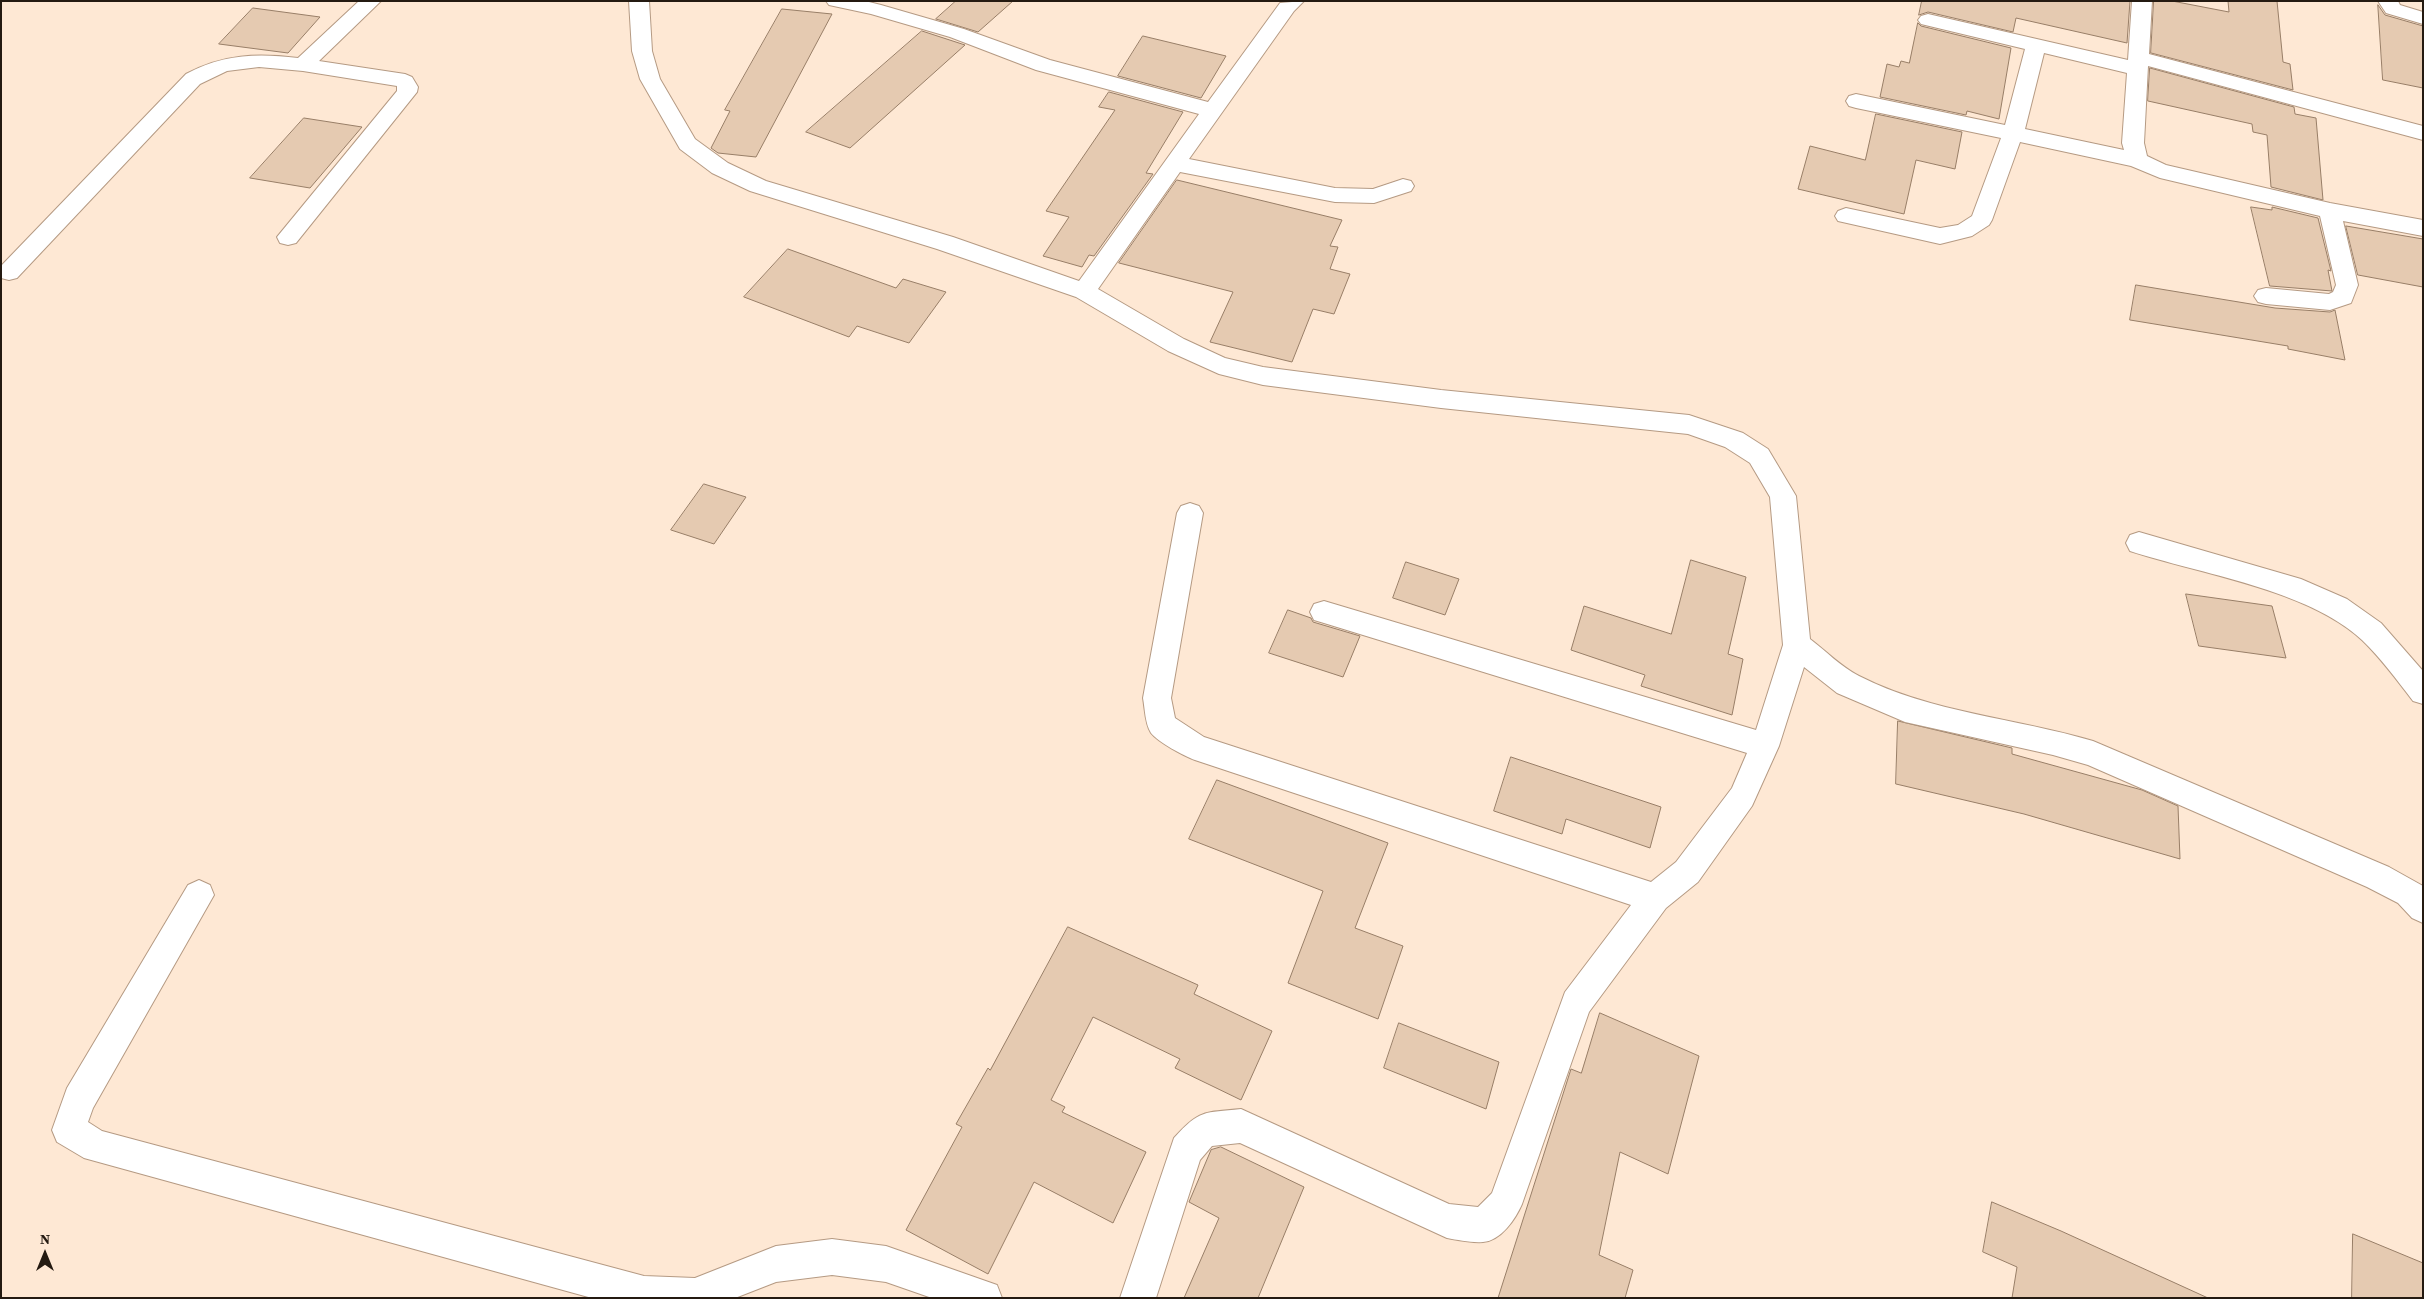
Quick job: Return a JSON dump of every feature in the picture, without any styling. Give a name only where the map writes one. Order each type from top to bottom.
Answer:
[{"type":"street","points":[[303,65],[371,1]]},
{"type":"street","points":[[639,1],[642,50],[650,79],[688,144],[720,168],[758,186],[945,243],[1084,292],[1184,349],[1219,365],[1263,376],[1441,400],[1689,425],[1734,440],[1759,456],[1783,496],[1797,645],[1765,746],[1737,804],[1688,872],[1655,898],[1576,1002],[1505,1204],[1484,1225],[1447,1221],[1241,1126],[1204,1130],[1186,1150],[1138,1298]]},
{"type":"street","points":[[836,1],[874,9],[957,33],[1043,65],[1211,110]]},
{"type":"street","points":[[1084,292],[1176,164],[1211,110],[1287,7],[1294,1]]},
{"type":"street","points":[[2138,160],[2133,143],[2142,1]]},
{"type":"street","points":[[2388,1],[2393,9],[2423,18]]},
{"type":"street","points":[[1928,20],[2294,97],[2423,133]]},
{"type":"street","points":[[1846,216],[1940,236],[1964,231],[1981,220],[2013,134],[2036,44]]},
{"type":"street","points":[[9,272],[193,79],[210,68],[229,62],[256,60],[398,79],[405,82],[408,86],[407,92],[288,237]]},
{"type":"street","points":[[1856,101],[2138,160],[2160,171],[2330,211],[2423,228]]},
{"type":"street","points":[[1176,164],[1335,195],[1374,196],[1403,186]]},
{"type":"street","points":[[2266,296],[2330,302],[2343,297],[2347,285],[2330,211]]},
{"type":"street","points":[[1190,513],[1157,698],[1162,725],[1195,747],[1655,898]]},
{"type":"street","points":[[2139,543],[2301,590],[2337,607],[2371,631],[2423,692]]},
{"type":"street","points":[[1324,612],[1765,746]]},
{"type":"street","points":[[1797,645],[1847,684],[1905,710],[2053,742],[2093,754],[2378,876],[2418,897]]},
{"type":"street","points":[[199,895],[79,1100],[69,1130],[96,1146],[644,1294],[695,1296],[776,1264],[832,1257],[886,1264],[984,1298]]},
{"type":"building","points":[[956,1],[1013,1],[978,32],[936,19]]},
{"type":"building","points":[[1922,1],[2130,1],[2127,43],[2016,18],[2013,32],[1928,12],[1919,15]]},
{"type":"building","points":[[2154,1],[2172,1],[2229,12],[2228,1],[2277,1],[2283,62],[2290,64],[2293,90],[2151,53]]},
{"type":"building","points":[[2378,5],[2385,15],[2423,26],[2423,88],[2383,80]]},
{"type":"building","points":[[253,8],[320,17],[288,53],[219,44]]},
{"type":"building","points":[[782,9],[832,14],[756,157],[718,153],[711,148],[730,111],[725,110]]},
{"type":"building","points":[[1918,23],[1921,26],[2011,48],[1999,119],[1967,111],[1966,115],[1880,97],[1887,64],[1899,67],[1901,61],[1909,63]]},
{"type":"building","points":[[922,31],[965,45],[850,148],[806,132]]},
{"type":"building","points":[[1143,36],[1226,56],[1201,98],[1118,76]]},
{"type":"building","points":[[2150,68],[2294,107],[2295,114],[2316,118],[2323,200],[2271,187],[2267,135],[2253,132],[2252,124],[2148,101]]},
{"type":"building","points":[[1109,92],[1183,112],[1146,173],[1153,174],[1094,256],[1089,255],[1082,267],[1043,256],[1069,217],[1046,211],[1115,110],[1099,107]]},
{"type":"building","points":[[1876,114],[1962,132],[1955,169],[1916,160],[1904,214],[1798,189],[1810,146],[1865,160]]},
{"type":"building","points":[[304,118],[362,127],[310,188],[250,178]]},
{"type":"building","points":[[1177,180],[1342,220],[1330,246],[1338,247],[1330,269],[1350,274],[1334,314],[1313,309],[1292,362],[1210,342],[1233,292],[1119,263]]},
{"type":"building","points":[[2251,207],[2272,210],[2272,207],[2318,218],[2331,271],[2328,270],[2332,291],[2270,286]]},
{"type":"building","points":[[2346,226],[2423,239],[2423,287],[2358,275]]},
{"type":"building","points":[[788,249],[896,288],[903,279],[946,292],[909,343],[857,326],[849,337],[744,297]]},
{"type":"building","points":[[2136,285],[2275,308],[2330,312],[2335,310],[2345,360],[2288,349],[2288,346],[2130,320]]},
{"type":"building","points":[[704,484],[746,497],[714,544],[671,530]]},
{"type":"building","points":[[1691,560],[1746,577],[1728,654],[1743,659],[1732,715],[1641,686],[1645,675],[1571,650],[1584,606],[1671,634]]},
{"type":"building","points":[[1406,562],[1459,579],[1445,615],[1393,598]]},
{"type":"building","points":[[2186,594],[2272,606],[2286,658],[2199,646]]},
{"type":"building","points":[[1288,610],[1311,618],[1313,622],[1360,636],[1343,677],[1269,653]]},
{"type":"building","points":[[1898,721],[2012,748],[2012,754],[2142,790],[2178,806],[2180,859],[2024,814],[1896,784]]},
{"type":"building","points":[[1511,757],[1661,807],[1650,848],[1566,819],[1562,834],[1494,811]]},
{"type":"building","points":[[1217,780],[1388,843],[1355,928],[1403,946],[1378,1019],[1288,983],[1323,891],[1189,839]]},
{"type":"building","points":[[1068,927],[1198,985],[1194,994],[1272,1031],[1241,1100],[1175,1068],[1180,1059],[1093,1017],[1051,1100],[1065,1107],[1062,1112],[1146,1152],[1113,1223],[1034,1182],[988,1274],[906,1230],[962,1127],[956,1124],[988,1068],[990,1070]]},
{"type":"building","points":[[1600,1013],[1699,1056],[1668,1174],[1620,1152],[1599,1255],[1633,1270],[1625,1298],[1498,1298],[1571,1069],[1581,1073]]},
{"type":"building","points":[[1399,1023],[1499,1062],[1486,1109],[1384,1068]]},
{"type":"building","points":[[1221,1147],[1304,1187],[1258,1298],[1184,1298],[1219,1218],[1189,1202],[1211,1150]]},
{"type":"building","points":[[1992,1202],[2061,1231],[2208,1298],[2012,1298],[2017,1267],[1983,1252]]},
{"type":"building","points":[[2353,1234],[2423,1263],[2423,1298],[2352,1298]]}]
